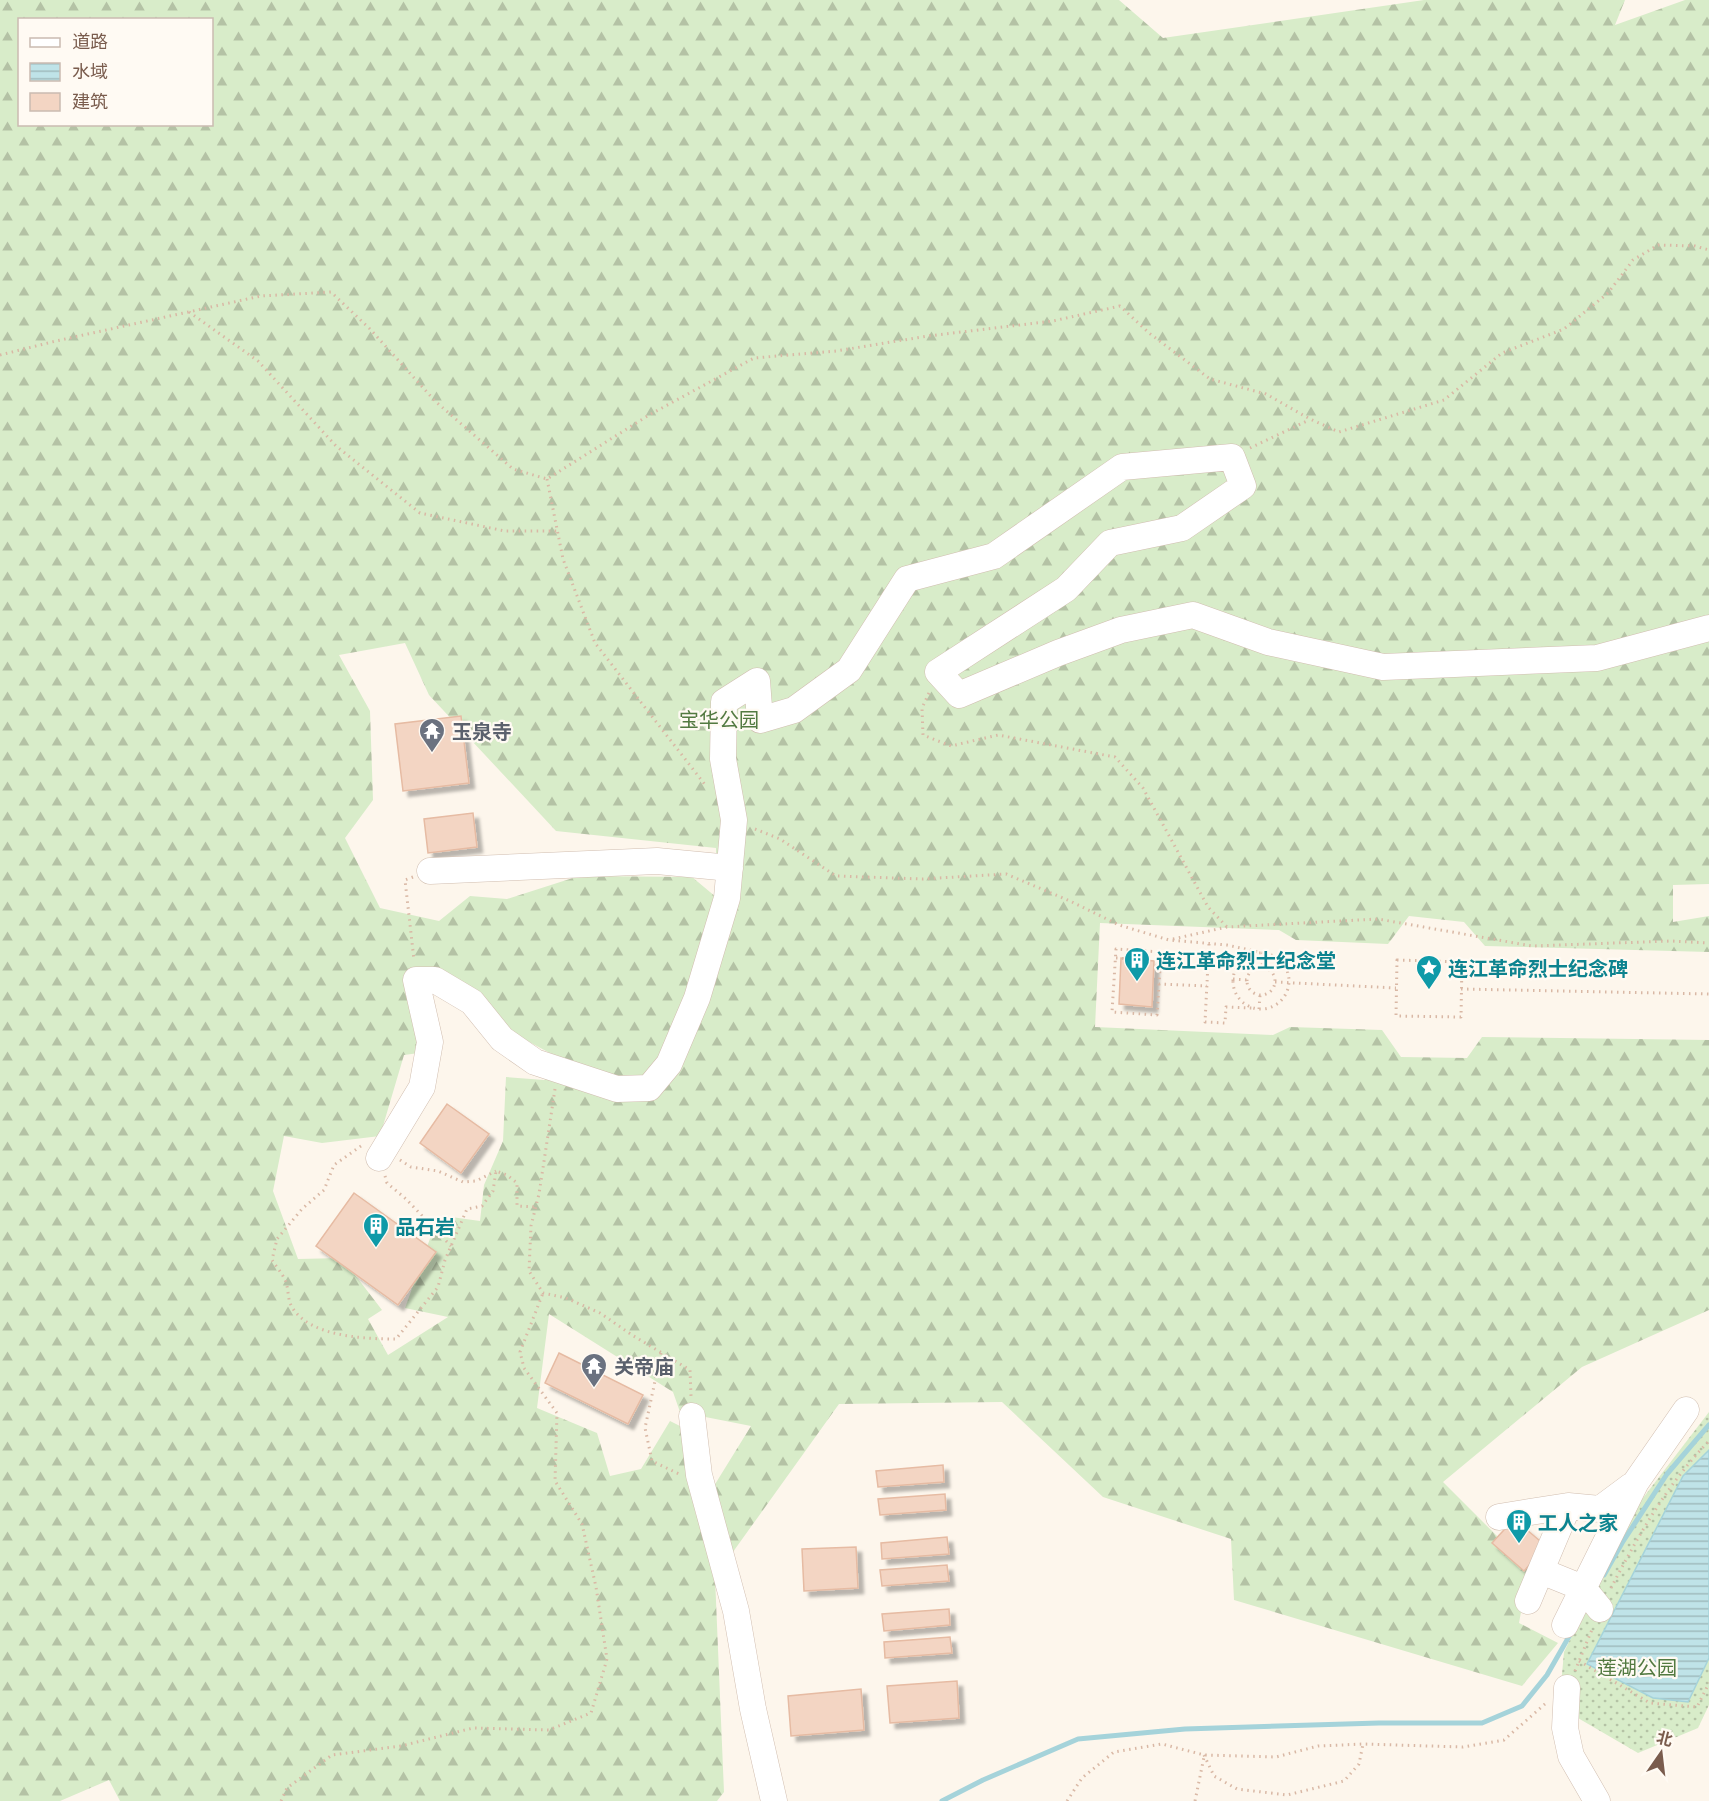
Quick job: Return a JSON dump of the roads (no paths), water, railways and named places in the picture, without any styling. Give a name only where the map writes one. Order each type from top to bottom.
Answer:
[{"type":"street","points":[[386,1147],[422,1087],[430,1042],[416,980],[435,980],[472,1002],[502,1039],[535,1062],[617,1089],[649,1088],[669,1064],[697,998],[727,898],[734,820],[723,759],[724,702],[757,681],[760,720],[794,710],[849,670],[907,579],[994,556],[1122,467],[1232,457],[1243,486],[1182,528],[1110,543],[1066,589],[938,672],[959,695],[1058,653],[1121,630],[1193,615],[1268,642],[1383,667],[1597,658],[1709,628]]},
{"type":"street","points":[[429,871],[657,861],[730,868]]},
{"type":"street","points":[[1565,1625],[1636,1482],[1686,1410]]},
{"type":"street","points":[[692,1416],[699,1475],[736,1611],[753,1709],[774,1801]]},
{"type":"street","points":[[1499,1517],[1568,1506],[1600,1509],[1636,1482]]},
{"type":"street","points":[[1528,1601],[1568,1506]]},
{"type":"street","points":[[1541,1571],[1583,1588],[1600,1610]]},
{"type":"street","points":[[1567,1688],[1564,1728],[1571,1756],[1598,1801]]},
{"type":"water","points":[[1709,1450],[1709,1658],[1688,1702],[1653,1698],[1587,1664],[1683,1476]]},
{"type":"waterway","points":[[1604,1575],[1667,1474],[1709,1425]]},
{"type":"waterway","points":[[942,1801],[983,1780],[1078,1739],[1185,1729],[1379,1723],[1482,1723],[1522,1706],[1547,1675],[1571,1633]]},
{"type":"place","name":"玉泉寺","points":[[432,754]]},
{"type":"place","name":"连江革命烈士纪念堂","points":[[1137,983]]},
{"type":"place","name":"连江革命烈士纪念碑","points":[[1429,991]]},
{"type":"place","name":"品石岩","points":[[376,1249]]},
{"type":"place","name":"关帝庙","points":[[594,1389]]},
{"type":"place","name":"工人之家","points":[[1519,1545]]},
{"type":"park label","name":"宝华公园","points":[[719,719]]},
{"type":"park label","name":"莲湖公园","points":[[1637,1667]]}]
